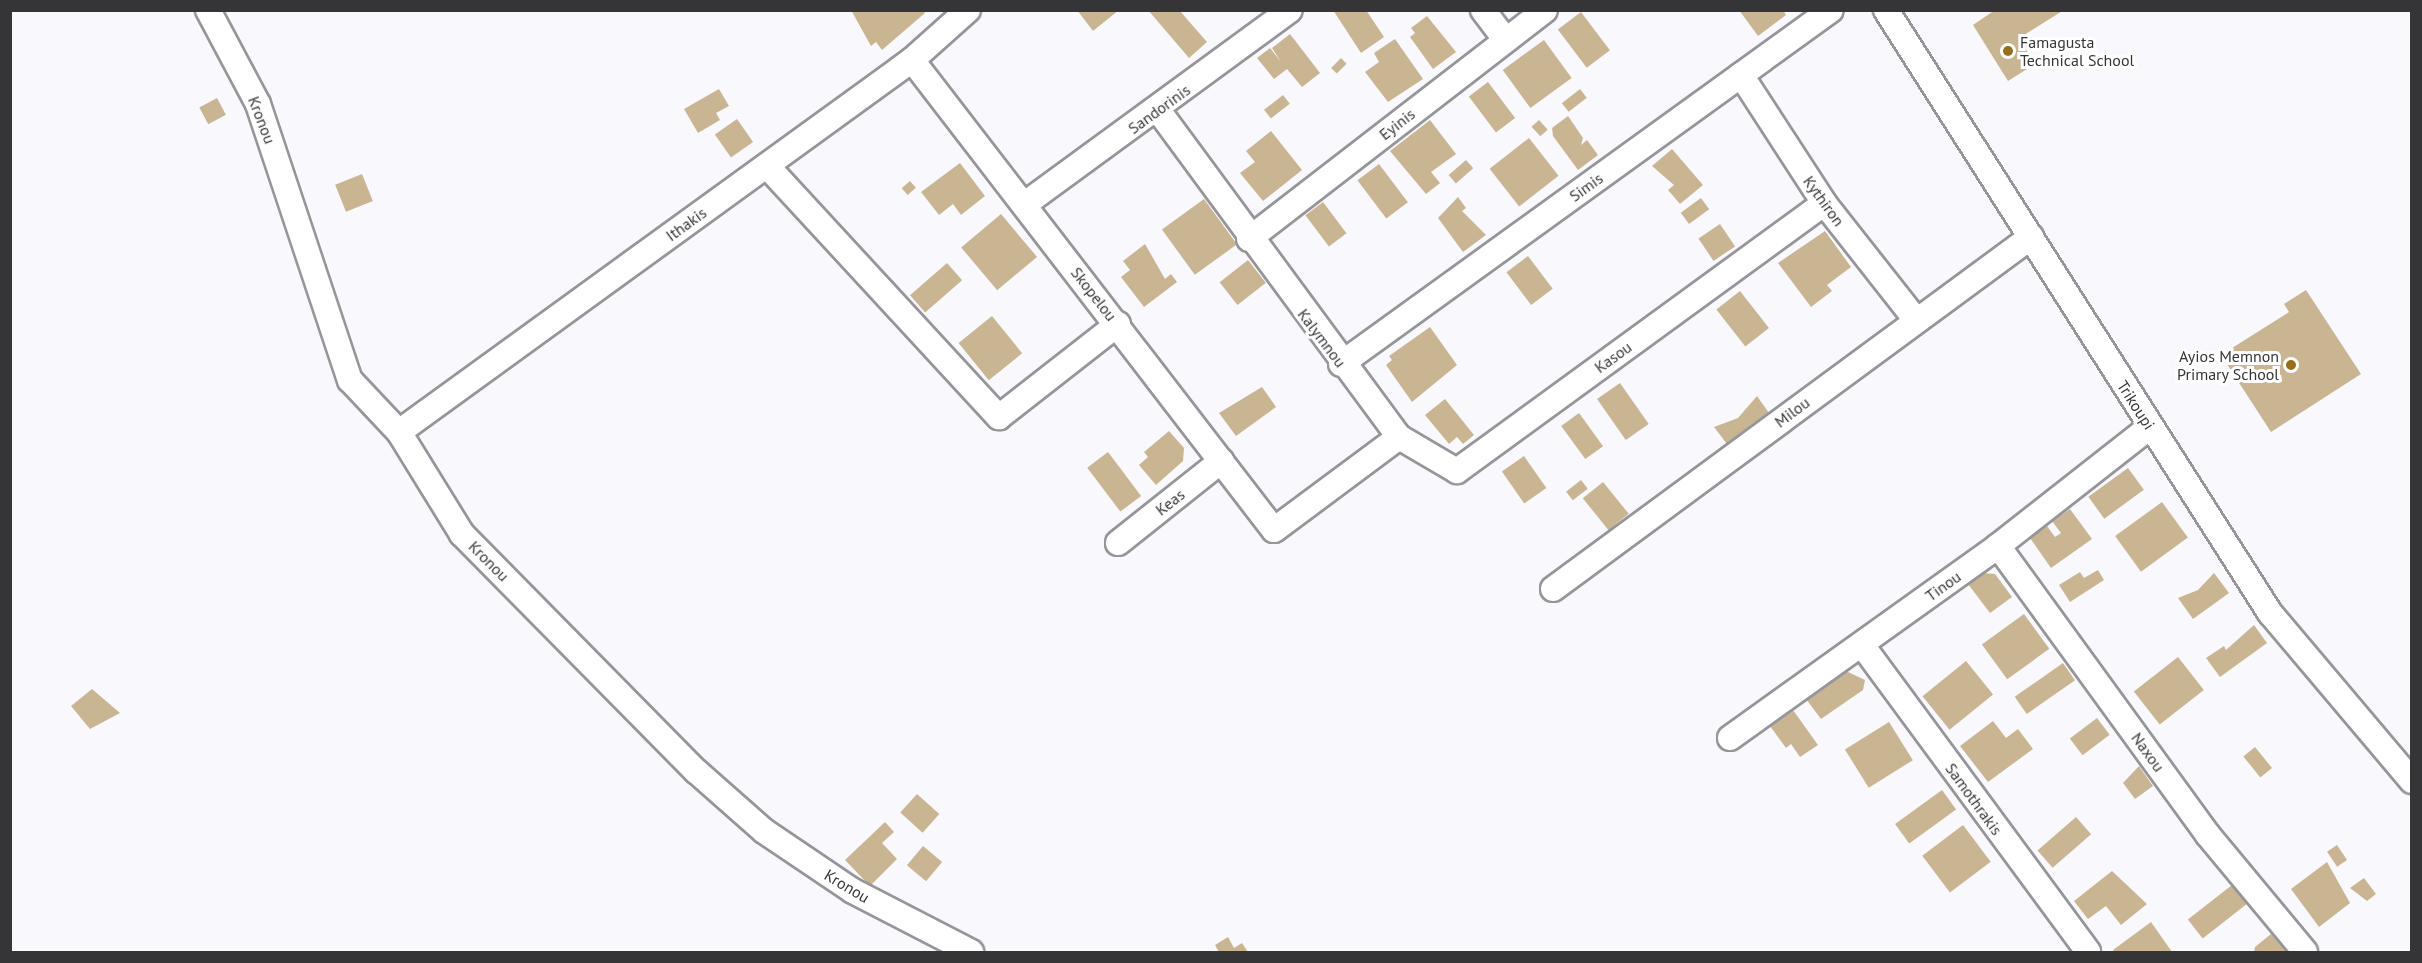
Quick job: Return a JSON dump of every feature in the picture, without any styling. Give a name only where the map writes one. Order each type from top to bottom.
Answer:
[{"type":"street","name":"Kronou","points":[[208,10],[258,104],[350,380],[399,432],[462,534],[696,771],[764,831],[853,891],[971,952]]},
{"type":"street","name":"Ithakis","points":[[399,432],[912,60],[968,10]]},
{"type":"street","name":"Sandorinis","points":[[1025,204],[1158,110],[1290,10]]},
{"type":"street","points":[[1483,10],[1506,39]]},
{"type":"street","name":"Eyinis","points":[[1249,239],[1545,10]]},
{"type":"street","name":"Simis","points":[[1341,364],[1831,10]]},
{"type":"street","name":"Trikoupi","points":[[1886,10],[2270,614],[2412,781]]},
{"type":"street","name":"Skopelou","points":[[912,60],[1118,324],[1274,530],[1399,437]]},
{"type":"street","name":"Kythiron","points":[[1741,75],[1824,203],[1916,320]]},
{"type":"street","name":"Kalymnou","points":[[1158,110],[1341,364],[1399,437]]},
{"type":"street","points":[[767,166],[999,417],[1118,324]]},
{"type":"street","name":"Kasou","points":[[1399,437],[1457,471],[1824,203]]},
{"type":"street","name":"Milou","points":[[1553,589],[2031,237]]},
{"type":"street","name":"Tinou","points":[[1730,738],[1998,546],[2150,427]]},
{"type":"street","name":"Keas","points":[[1118,543],[1221,461]]},
{"type":"street","name":"Naxou","points":[[1998,546],[2208,835],[2305,952]]},
{"type":"street","name":"Samothrakis","points":[[1862,645],[2088,952]]},
{"type":"building","points":[[851,10],[923,10],[925,13],[882,50],[876,42],[871,46]]},
{"type":"building","points":[[1077,10],[1119,10],[1093,31]]},
{"type":"building","points":[[1148,10],[1179,10],[1207,42],[1189,58]]},
{"type":"building","points":[[1333,10],[1366,10],[1384,37],[1361,53]]},
{"type":"building","points":[[1739,10],[1783,10],[1786,15],[1758,36]]},
{"type":"building","name":"Famagusta Technical School","points":[[1995,10],[2064,10],[2019,38],[2035,64],[2008,81],[1973,25]]},
{"type":"building","points":[[1581,12],[1610,50],[1587,68],[1558,29]]},
{"type":"building","points":[[1427,16],[1456,52],[1433,69],[1410,37],[1415,33],[1411,28]]},
{"type":"building","points":[[1290,34],[1320,73],[1302,87],[1287,69],[1274,79],[1257,58],[1270,48],[1281,62],[1272,48]]},
{"type":"building","points":[[1395,39],[1423,79],[1388,102],[1365,72],[1379,62],[1374,53]]},
{"type":"building","points":[[1544,40],[1572,78],[1530,108],[1503,70]]},
{"type":"building","points":[[1341,58],[1347,64],[1337,74],[1331,68]]},
{"type":"building","points":[[1488,82],[1515,118],[1496,132],[1469,96]]},
{"type":"building","points":[[719,89],[729,106],[716,113],[720,120],[698,133],[684,109]]},
{"type":"building","points":[[1580,89],[1587,98],[1569,112],[1562,103]]},
{"type":"building","points":[[1283,95],[1290,104],[1271,118],[1264,110]]},
{"type":"building","points":[[217,98],[226,115],[208,124],[199,107]]},
{"type":"building","points":[[1568,116],[1583,138],[1581,145],[1587,140],[1598,155],[1578,170],[1553,136],[1552,128]]},
{"type":"building","points":[[737,119],[753,142],[731,157],[715,134]]},
{"type":"building","points":[[1430,120],[1456,154],[1431,172],[1440,183],[1426,194],[1390,151]]},
{"type":"building","points":[[1539,120],[1548,130],[1540,136],[1532,127]]},
{"type":"building","points":[[1271,131],[1302,170],[1263,201],[1240,173],[1255,162],[1246,151]]},
{"type":"building","points":[[1529,138],[1559,176],[1519,207],[1490,169]]},
{"type":"building","points":[[1672,149],[1703,185],[1680,204],[1668,190],[1674,185],[1652,166]]},
{"type":"building","points":[[1466,160],[1473,168],[1456,183],[1449,175]]},
{"type":"building","points":[[960,163],[985,196],[961,215],[953,204],[939,215],[921,192]]},
{"type":"building","points":[[1379,164],[1408,202],[1386,219],[1357,180]]},
{"type":"building","points":[[362,174],[373,201],[346,212],[335,185]]},
{"type":"building","points":[[910,181],[916,188],[908,195],[902,188]]},
{"type":"building","points":[[1458,197],[1466,208],[1462,211],[1486,235],[1463,252],[1438,218]]},
{"type":"building","points":[[1701,198],[1709,209],[1689,224],[1681,213]]},
{"type":"building","points":[[1204,199],[1237,244],[1195,275],[1162,230]]},
{"type":"building","points":[[1323,202],[1346,233],[1329,246],[1305,215]]},
{"type":"building","points":[[1001,214],[1037,257],[997,290],[961,247]]},
{"type":"building","points":[[1720,224],[1735,246],[1714,261],[1698,239]]},
{"type":"building","points":[[1825,231],[1851,267],[1827,285],[1832,291],[1811,307],[1778,263]]},
{"type":"building","points":[[1145,244],[1165,279],[1171,274],[1177,282],[1144,307],[1121,277],[1130,270],[1123,261]]},
{"type":"building","points":[[1528,256],[1553,289],[1531,305],[1506,272]]},
{"type":"building","points":[[1248,260],[1266,283],[1237,305],[1220,282]]},
{"type":"building","points":[[947,263],[962,280],[925,313],[910,295]]},
{"type":"building","name":"Ayios Memnon Primary School","points":[[2306,290],[2361,374],[2271,432],[2221,355],[2289,312],[2284,304]]},
{"type":"building","points":[[1740,291],[1769,328],[1745,347],[1716,309]]},
{"type":"building","points":[[992,316],[1022,353],[989,380],[959,343]]},
{"type":"building","points":[[1430,327],[1457,365],[1412,402],[1386,365],[1392,360],[1389,356]]},
{"type":"building","points":[[1620,383],[1649,424],[1626,440],[1597,399]]},
{"type":"building","points":[[1262,387],[1276,407],[1236,436],[1219,413]]},
{"type":"building","points":[[1757,396],[1769,413],[1727,444],[1714,427],[1738,418]]},
{"type":"building","points":[[1445,399],[1474,435],[1463,444],[1457,437],[1449,444],[1425,415]]},
{"type":"building","points":[[1579,413],[1603,446],[1585,459],[1561,426]]},
{"type":"building","points":[[1169,431],[1184,448],[1183,461],[1156,485],[1139,465],[1148,457],[1144,452]]},
{"type":"building","points":[[1108,452],[1141,496],[1120,512],[1087,468]]},
{"type":"building","points":[[1524,456],[1546,488],[1524,503],[1502,471]]},
{"type":"building","points":[[2128,468],[2144,490],[2104,519],[2088,497]]},
{"type":"building","points":[[1581,480],[1588,489],[1573,500],[1566,492]]},
{"type":"building","points":[[1603,482],[1629,514],[1609,530],[1583,498]]},
{"type":"building","points":[[2162,502],[2188,538],[2141,572],[2115,536]]},
{"type":"building","points":[[2070,509],[2092,539],[2051,568],[2030,538],[2047,526],[2055,537],[2061,533],[2052,521]]},
{"type":"building","points":[[2098,570],[2104,580],[2070,602],[2059,585],[2080,572],[2084,578]]},
{"type":"building","points":[[1982,573],[1995,574],[2012,597],[1990,613],[1968,584]]},
{"type":"building","points":[[2214,573],[2229,593],[2193,619],[2178,598],[2198,590]]},
{"type":"building","points":[[2024,614],[2049,649],[2007,679],[1982,645]]},
{"type":"building","points":[[2254,625],[2267,643],[2220,677],[2206,658],[2224,646],[2226,650]]},
{"type":"building","points":[[2178,657],[2204,690],[2160,725],[2134,691]]},
{"type":"building","points":[[1966,661],[1993,694],[1950,730],[1922,696]]},
{"type":"building","points":[[2063,663],[2075,680],[2027,714],[2015,697]]},
{"type":"building","points":[[1846,671],[1865,680],[1863,690],[1821,719],[1806,699]]},
{"type":"building","points":[[92,689],[120,713],[90,729],[71,706]]},
{"type":"building","points":[[1793,710],[1818,745],[1800,757],[1791,744],[1786,748],[1770,726]]},
{"type":"building","points":[[2097,718],[2110,735],[2082,755],[2070,738]]},
{"type":"building","points":[[1993,721],[2006,738],[2018,729],[2033,749],[1988,782],[1960,746]]},
{"type":"building","points":[[1889,722],[1913,760],[1869,788],[1845,750]]},
{"type":"building","points":[[2255,747],[2272,768],[2260,777],[2243,756]]},
{"type":"building","points":[[2139,766],[2153,786],[2135,799],[2123,783]]},
{"type":"building","points":[[1942,790],[1956,809],[1909,844],[1895,824]]},
{"type":"building","points":[[917,794],[939,814],[923,833],[900,813]]},
{"type":"building","points":[[2076,817],[2091,834],[2053,868],[2038,850]]},
{"type":"building","points":[[885,822],[894,832],[882,843],[897,859],[870,886],[845,860]]},
{"type":"building","points":[[1963,825],[1991,862],[1950,892],[1922,856]]},
{"type":"building","points":[[2337,845],[2347,860],[2337,867],[2327,852]]},
{"type":"building","points":[[923,846],[942,862],[926,881],[907,865]]},
{"type":"building","points":[[2327,862],[2350,903],[2319,927],[2291,889]]},
{"type":"building","points":[[2112,871],[2147,904],[2121,925],[2106,906],[2088,919],[2074,901]]},
{"type":"building","points":[[2364,878],[2376,894],[2367,901],[2350,888]]},
{"type":"building","points":[[2232,885],[2247,904],[2203,938],[2188,919]]},
{"type":"building","points":[[2151,922],[2172,952],[2115,952],[2113,950]]},
{"type":"building","points":[[2271,934],[2287,952],[2254,952],[2255,947]]},
{"type":"building","points":[[1228,937],[1234,948],[1242,943],[1248,952],[1219,952],[1215,945]]},
{"type":"place","name":"Famagusta Technical School","points":[[2008,51]]},
{"type":"place","name":"Ayios Memnon Primary School","points":[[2291,365]]}]
